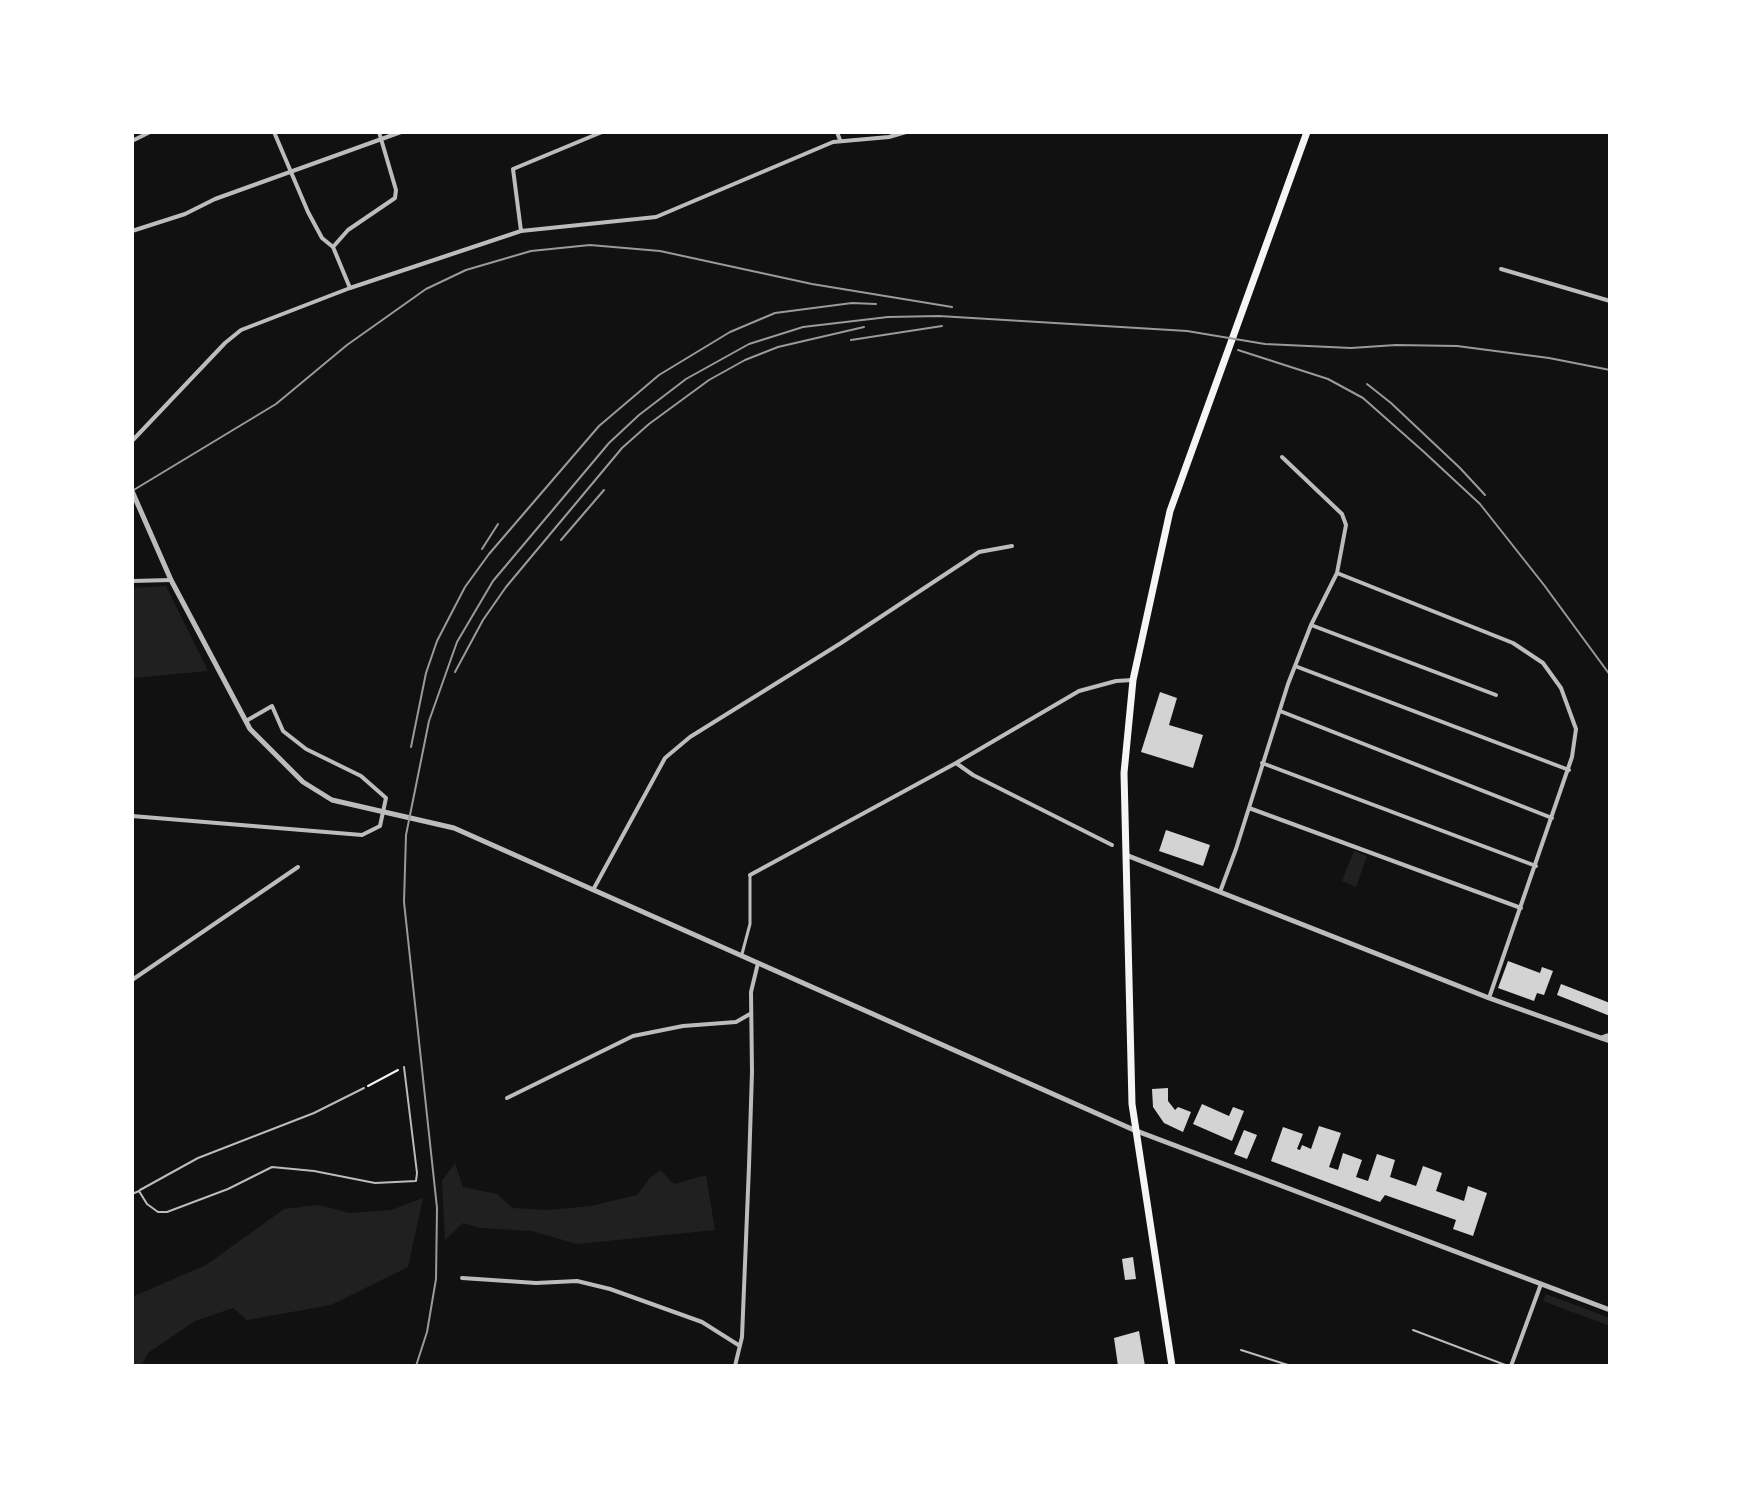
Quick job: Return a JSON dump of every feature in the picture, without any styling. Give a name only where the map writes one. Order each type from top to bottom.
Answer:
[{"type":"main road","points":[[1172,1366],[1134,1130],[1124,773],[1133,680],[1170,511],[1307,132]]},
{"type":"street","points":[[132,141],[150,132]]},
{"type":"street","points":[[274,132],[322,238],[333,247],[350,288]]},
{"type":"street","points":[[333,247],[348,230],[395,198],[396,190],[379,132]]},
{"type":"street","points":[[132,231],[401,132]]},
{"type":"street","points":[[521,231],[513,169],[602,132]]},
{"type":"street","points":[[837,132],[840,140]]},
{"type":"street","points":[[132,441],[241,330],[350,288],[521,231],[656,217],[840,140],[889,137],[906,132]]},
{"type":"street","points":[[1501,269],[1610,301]]},
{"type":"street","points":[[1220,892],[1295,666],[1337,573],[1346,525],[1342,514],[1282,457]]},
{"type":"street","points":[[132,491],[171,580],[250,729],[303,782],[332,800],[454,828],[1134,1130],[1610,1310]]},
{"type":"street","points":[[593,890],[665,758],[690,737],[979,552],[1012,546]]},
{"type":"street","points":[[1337,573],[1513,643],[1543,663],[1561,688],[1576,729],[1569,770],[1489,998]]},
{"type":"street","points":[[132,581],[171,580]]},
{"type":"street","points":[[1311,625],[1496,695]]},
{"type":"street","points":[[1295,666],[1569,770]]},
{"type":"street","points":[[742,956],[750,924],[750,875],[956,763],[1079,691],[1116,681],[1133,680]]},
{"type":"street","points":[[132,816],[362,835],[380,826],[386,798],[361,776],[306,749],[283,731],[272,706],[246,721]]},
{"type":"street","points":[[1280,711],[1552,818]]},
{"type":"street","points":[[956,763],[973,775],[1112,845]]},
{"type":"street","points":[[1262,763],[1536,866]]},
{"type":"street","points":[[1249,808],[1521,908]]},
{"type":"street","points":[[1125,855],[1489,998],[1601,1038],[1610,1038]]},
{"type":"street","points":[[132,980],[298,867]]},
{"type":"street","points":[[735,1366],[740,1346],[750,1150],[751,992],[758,963]]},
{"type":"street","points":[[507,1098],[633,1036],[683,1026],[736,1022],[750,1014]]},
{"type":"street","points":[[462,1278],[536,1283],[577,1281],[610,1289],[702,1322],[740,1346]]},
{"type":"street","points":[[1509,1366],[1541,1284]]},
{"type":"lane","points":[[139,1191],[147,1204],[158,1212],[167,1212],[228,1189],[272,1167],[314,1171],[375,1183],[416,1181],[404,1067]]},
{"type":"lane","points":[[132,1194],[198,1158],[314,1113],[364,1088]]},
{"type":"lane","points":[[1413,1330],[1509,1366]]},
{"type":"lane","points":[[1241,1350],[1291,1366]]},
{"type":"path","points":[[364,1088],[404,1067]]},
{"type":"shaded area","points":[[166,586],[208,671],[132,678],[132,588]]},
{"type":"shaded area","points":[[1354,851],[1367,856],[1356,887],[1342,881]]},
{"type":"shaded area","points":[[455,1163],[463,1187],[497,1194],[513,1208],[548,1210],[591,1206],[637,1195],[660,1170],[674,1184],[706,1175],[715,1230],[577,1244],[532,1231],[479,1228],[463,1223],[445,1240],[442,1181]]},
{"type":"shaded area","points":[[423,1198],[408,1267],[331,1305],[247,1320],[233,1308],[195,1321],[148,1353],[141,1366],[132,1366],[132,1297],[206,1265],[284,1209],[319,1205],[350,1213],[391,1210]]},
{"type":"shaded area","points":[[1546,1294],[1610,1318],[1610,1326],[1543,1301]]},
{"type":"building","points":[[1160,692],[1177,698],[1169,725],[1203,735],[1193,768],[1141,752]]},
{"type":"building","points":[[1166,830],[1210,845],[1203,866],[1159,851]]},
{"type":"building","points":[[1508,961],[1540,973],[1542,967],[1553,971],[1544,995],[1537,993],[1534,1001],[1498,988]]},
{"type":"building","points":[[1561,984],[1610,1003],[1610,1016],[1557,995]]},
{"type":"building","points":[[1168,1088],[1168,1101],[1175,1110],[1178,1107],[1191,1112],[1183,1132],[1164,1123],[1153,1107],[1152,1089]]},
{"type":"building","points":[[1202,1104],[1229,1116],[1233,1107],[1244,1111],[1232,1141],[1193,1124]]},
{"type":"building","points":[[1319,1126],[1341,1133],[1329,1167],[1338,1170],[1343,1153],[1362,1160],[1356,1177],[1368,1181],[1377,1154],[1395,1160],[1390,1177],[1416,1186],[1423,1166],[1442,1173],[1436,1191],[1464,1201],[1468,1186],[1487,1193],[1473,1236],[1453,1229],[1456,1220],[1385,1195],[1380,1202],[1271,1161],[1283,1127],[1303,1134],[1297,1149],[1300,1150],[1302,1145],[1311,1149]]},
{"type":"building","points":[[1244,1130],[1257,1135],[1247,1159],[1234,1154]]},
{"type":"building","points":[[1133,1257],[1136,1279],[1125,1280],[1122,1259]]},
{"type":"building","points":[[1139,1331],[1145,1366],[1118,1366],[1114,1338]]},
{"type":"railway","points":[[132,491],[276,404],[347,345],[426,289],[466,270],[531,251],[590,245],[660,251],[812,284],[952,307]]},
{"type":"railway","points":[[411,747],[426,673],[437,641],[465,587],[489,554],[599,426],[659,375],[730,332],[775,313],[852,303],[876,304]]},
{"type":"railway","points":[[416,1366],[427,1332],[436,1279],[437,1208],[404,902],[406,835],[429,721],[457,642],[493,581],[609,443],[639,415],[686,379],[749,344],[803,327],[888,317],[939,316],[1187,331],[1265,344],[1351,348],[1457,346],[1549,358],[1610,370]]},
{"type":"railway","points":[[851,340],[942,326]]},
{"type":"railway","points":[[455,672],[483,620],[506,587],[622,448],[649,424],[709,380],[745,360],[778,347],[864,327]]},
{"type":"railway","points":[[1238,350],[1328,379],[1363,398],[1480,504],[1610,675]]},
{"type":"railway","points":[[1367,384],[1391,403],[1485,495]]},
{"type":"railway","points":[[561,540],[604,490]]},
{"type":"railway","points":[[482,549],[498,524]]}]
